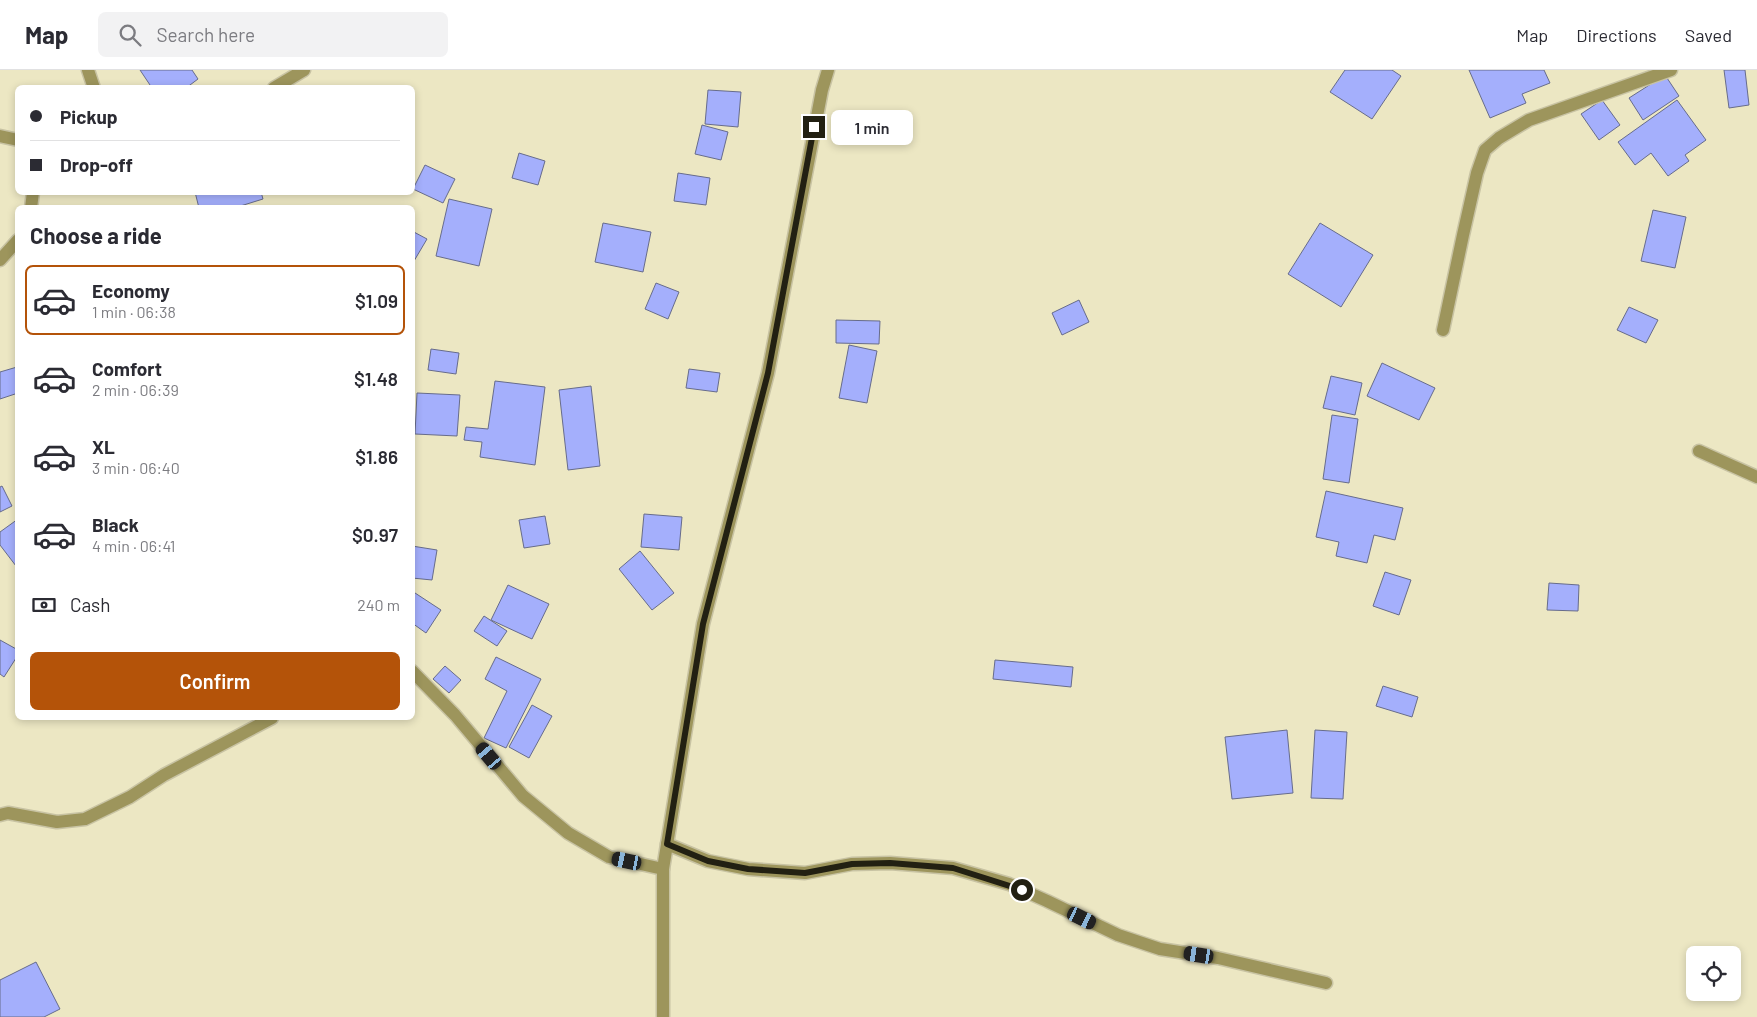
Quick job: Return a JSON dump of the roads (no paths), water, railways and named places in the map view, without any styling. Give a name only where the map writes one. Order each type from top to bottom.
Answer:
[{"type":"street","points":[[88,70],[93,85]]},
{"type":"street","points":[[279,85],[304,70]]},
{"type":"street","points":[[663,1017],[663,869],[703,624],[768,373],[822,90],[828,70]]},
{"type":"street","points":[[1443,330],[1477,173],[1485,150],[1499,138],[1529,120],[1671,70]]},
{"type":"street","points":[[0,136],[15,139]]},
{"type":"street","points":[[0,260],[15,243]]},
{"type":"street","points":[[1699,451],[1757,477]]},
{"type":"street","points":[[415,674],[455,715],[523,796],[568,833],[610,857],[663,869]]},
{"type":"street","points":[[0,815],[8,813],[57,822],[85,819],[130,798],[164,775],[268,720]]},
{"type":"street","points":[[667,844],[708,861],[748,869],[805,873],[852,864],[890,863],[953,868],[1009,884],[1047,900],[1118,935],[1160,949],[1218,958],[1326,983]]}]
